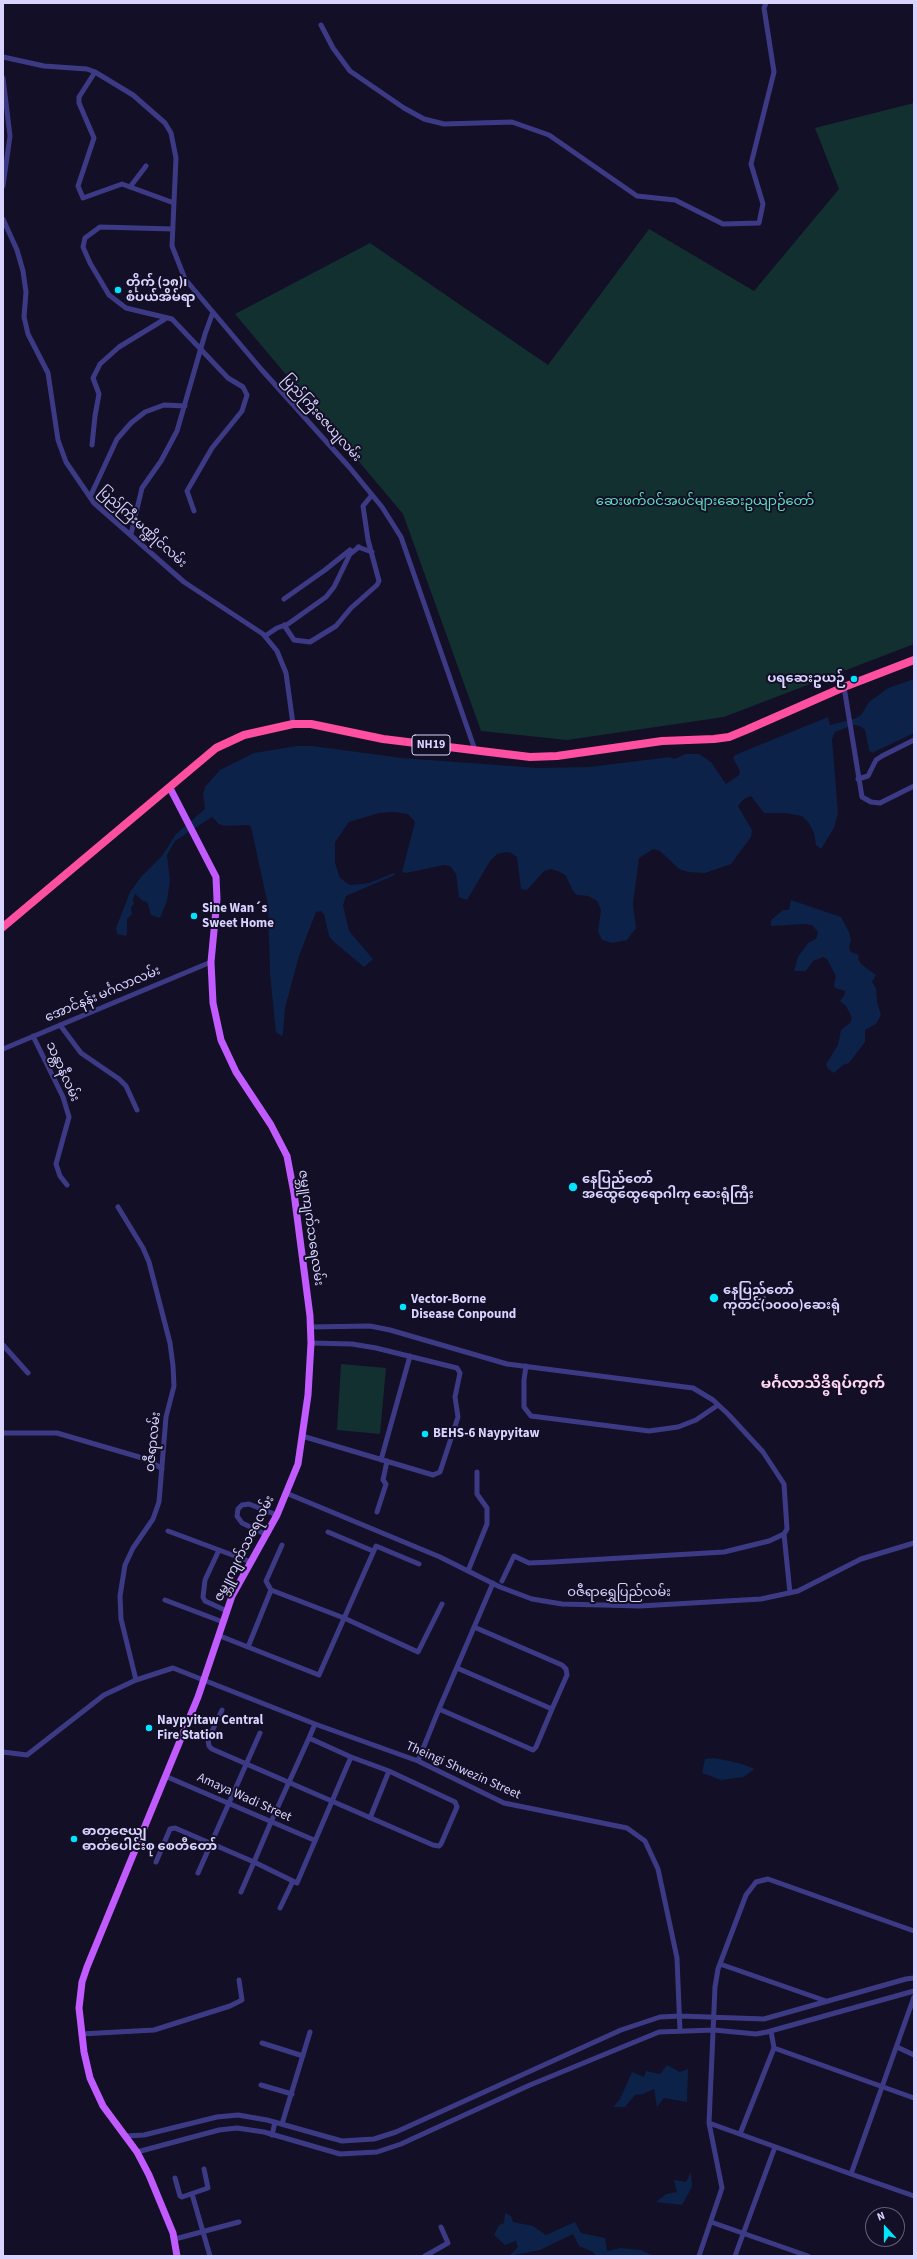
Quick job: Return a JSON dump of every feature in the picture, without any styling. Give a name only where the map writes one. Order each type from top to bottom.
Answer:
[{"type":"highway","name":"NH19","points":[[3,927],[216,748],[230,740],[261,730],[293,724],[311,724],[383,739],[530,757],[557,756],[662,741],[729,737],[844,687],[914,660]]},
{"type":"main road","name":"ဇမ္ဘူကျက်သရေလမ်း","points":[[170,788],[216,877],[218,899],[211,962],[214,1003],[221,1040],[236,1072],[271,1125],[287,1156],[294,1193],[311,1343],[308,1395],[298,1464],[277,1515],[226,1611],[220,1636],[204,1680],[87,1967],[79,2008],[81,2034],[90,2078],[96,2094],[137,2152],[159,2197],[175,2239],[177,2256]]},
{"type":"street","points":[[321,25],[333,48],[350,71],[404,108],[424,119],[444,124],[512,122],[550,135],[637,196],[675,200],[723,224],[758,223],[763,204],[751,164],[774,72],[764,8],[766,3]]},
{"type":"street","points":[[3,57],[44,66],[87,69],[95,72],[79,97],[79,103],[94,138],[78,186],[83,198],[122,184],[174,203]]},
{"type":"street","name":"ပြည်ကြီးဇေယျလမ်း","points":[[95,72],[133,95],[156,114],[172,133],[175,146],[172,246],[185,279],[372,495],[401,537],[475,750]]},
{"type":"street","points":[[3,78],[10,136],[3,186]]},
{"type":"street","points":[[130,187],[146,166]]},
{"type":"street","name":"ပြည်ကြီးမဏ္ဍိုင်လမ်း","points":[[3,219],[17,250],[24,271],[26,292],[24,317],[28,334],[48,373],[58,440],[66,462],[94,503],[184,582],[265,636],[277,652],[286,673],[293,724]]},
{"type":"street","points":[[173,229],[100,226],[85,238],[83,247],[90,263],[109,295],[126,308],[165,319],[172,319],[228,378],[243,387],[246,395],[242,411],[212,448],[187,491],[194,511]]},
{"type":"street","points":[[131,534],[142,488],[161,462],[178,431],[213,312]]},
{"type":"street","points":[[92,445],[94,416],[99,394],[93,378],[100,364],[119,347],[165,319]]},
{"type":"street","points":[[90,497],[118,440],[131,423],[145,412],[164,404],[185,406]]},
{"type":"street","points":[[284,625],[294,640],[310,642],[336,626],[351,608],[377,585],[379,581],[368,540],[364,506],[372,495]]},
{"type":"street","points":[[284,599],[326,570],[351,549],[359,547],[372,552]]},
{"type":"street","points":[[265,636],[326,597],[334,587],[350,554],[359,547]]},
{"type":"street","points":[[844,687],[862,797],[871,802],[880,802],[914,786]]},
{"type":"street","points":[[858,779],[868,776],[876,760],[914,740]]},
{"type":"street","name":"အောင်နန်း မင်္ဂလာလမ်း","points":[[3,1049],[211,962]]},
{"type":"street","points":[[60,1025],[81,1052],[119,1079],[126,1086],[137,1110]]},
{"type":"street","name":"သန္တာနီလမ်း","points":[[33,1036],[63,1097],[69,1117],[56,1164],[60,1176],[67,1184]]},
{"type":"street","name":"ဝဇီရာလမ်း","points":[[118,1207],[143,1248],[149,1262],[170,1343],[174,1386],[166,1417],[159,1502],[153,1519],[133,1548],[122,1576],[120,1596],[121,1619],[136,1680]]},
{"type":"street","points":[[310,1327],[370,1326],[390,1330],[507,1364],[693,1388],[700,1391],[718,1405],[762,1452],[784,1484],[787,1529],[784,1534],[769,1541],[724,1552],[529,1563],[514,1556],[502,1581]]},
{"type":"street","points":[[302,1436],[433,1475],[440,1472],[458,1417],[455,1397],[460,1373],[457,1368],[410,1356],[352,1344],[311,1343]]},
{"type":"street","points":[[3,1345],[28,1372]]},
{"type":"street","points":[[377,1512],[386,1484],[383,1480],[384,1461],[410,1356]]},
{"type":"street","points":[[526,1366],[524,1380],[524,1407],[531,1416],[539,1418],[649,1431],[678,1427],[696,1420],[718,1405]]},
{"type":"street","points":[[3,1433],[57,1433],[139,1457],[152,1462],[162,1469]]},
{"type":"street","points":[[468,1571],[486,1524],[487,1508],[477,1494],[477,1472]]},
{"type":"street","name":"ဝဇီရာရွှေပြည်လမ်း","points":[[286,1493],[440,1557],[493,1583],[532,1598],[562,1604],[602,1606],[761,1598],[790,1593],[798,1591],[861,1559],[914,1543]]},
{"type":"street","points":[[267,1535],[242,1523],[237,1516],[238,1509],[242,1505],[249,1504],[277,1515]]},
{"type":"street","points":[[168,1531],[251,1562]]},
{"type":"street","points":[[328,1532],[373,1551]]},
{"type":"street","points":[[784,1534],[790,1593]]},
{"type":"street","points":[[282,1545],[266,1581],[271,1590],[344,1618],[418,1652],[442,1604]]},
{"type":"street","points":[[220,1636],[319,1675],[376,1546],[419,1564]]},
{"type":"street","points":[[219,1550],[205,1580],[203,1597],[205,1601],[226,1611]]},
{"type":"street","points":[[418,1761],[493,1583]]},
{"type":"street","points":[[248,1647],[271,1590]]},
{"type":"street","points":[[165,1600],[223,1622]]},
{"type":"street","points":[[439,1709],[533,1750],[536,1747],[567,1675],[566,1669],[562,1665],[474,1627]]},
{"type":"street","points":[[3,1752],[27,1755],[104,1695],[136,1680],[173,1668],[204,1680]]},
{"type":"street","points":[[457,1668],[552,1709]]},
{"type":"street","name":"Theingi Shwezin Street","points":[[204,1680],[315,1724],[418,1761],[504,1804],[627,1828],[640,1836],[650,1848],[658,1869],[676,1958],[680,2031]]},
{"type":"street","points":[[222,1710],[208,1740],[209,1746],[246,1765],[370,1818],[439,1846],[442,1844],[457,1807],[456,1802],[389,1771],[309,1738]]},
{"type":"street","points":[[241,1892],[315,1724]]},
{"type":"street","points":[[198,1873],[260,1733]]},
{"type":"street","points":[[156,1862],[172,1828],[211,1843],[298,1883],[314,1840],[351,1756]]},
{"type":"street","points":[[370,1818],[389,1771]]},
{"type":"street","name":"Amaya Wadi Street","points":[[165,1776],[314,1840]]},
{"type":"street","points":[[698,2256],[722,2188],[709,2123],[715,1987],[720,1964],[746,1895],[756,1882],[768,1879],[914,1931]]},
{"type":"street","points":[[280,1908],[293,1881]]},
{"type":"street","points":[[720,1964],[826,2001]]},
{"type":"street","points":[[126,2136],[144,2136],[217,2117],[238,2115],[275,2122],[342,2141],[374,2139],[396,2132],[621,2030],[660,2017],[680,2016],[764,2019],[914,1978]]},
{"type":"street","points":[[81,2034],[154,2030],[230,2006],[242,2000],[239,1980]]},
{"type":"street","points":[[137,2152],[220,2130],[237,2128],[272,2135],[340,2154],[377,2152],[400,2144],[585,2062],[659,2032],[714,2030],[756,2034],[914,1991]]},
{"type":"street","points":[[851,2174],[914,1997]]},
{"type":"street","points":[[740,2134],[774,2048],[771,2031]]},
{"type":"street","points":[[282,2124],[310,2032]]},
{"type":"street","points":[[262,2043],[303,2056]]},
{"type":"street","points":[[774,2048],[914,2098]]},
{"type":"street","points":[[897,2048],[914,2055]]},
{"type":"street","points":[[261,2085],[292,2094]]},
{"type":"street","points":[[272,2135],[275,2122]]},
{"type":"street","points":[[709,2123],[914,2196]]},
{"type":"street","points":[[735,2256],[775,2147]]},
{"type":"street","points":[[175,2178],[181,2197],[192,2194],[208,2188],[204,2169]]},
{"type":"street","points":[[192,2194],[210,2256]]},
{"type":"street","points":[[175,2239],[239,2222]]},
{"type":"street","points":[[711,2222],[808,2256]]},
{"type":"street","points":[[425,2256],[448,2243],[441,2227]]},
{"type":"green space","name":"ဆေးဖက်ဝင်အပင်များဆေးဥယျာဉ်တော်","points":[[914,103],[914,644],[724,717],[567,740],[481,731],[403,514],[235,314],[370,243],[548,365],[649,229],[754,291],[839,189],[815,128]]},
{"type":"green space","points":[[341,1364],[386,1368],[380,1434],[337,1430]]},
{"type":"water","points":[[914,679],[914,733],[872,753],[869,750],[865,730],[860,726],[853,725],[835,732],[832,739],[838,813],[834,828],[821,849],[816,845],[814,833],[809,823],[802,816],[785,813],[764,813],[751,796],[744,799],[738,806],[752,830],[751,837],[731,864],[705,873],[688,872],[679,869],[660,851],[653,849],[639,858],[633,904],[636,928],[627,940],[612,943],[602,940],[598,931],[601,910],[597,901],[588,896],[577,895],[573,891],[566,876],[560,872],[551,869],[544,871],[527,890],[521,889],[517,857],[511,853],[506,852],[497,854],[490,861],[467,900],[459,897],[456,874],[450,866],[444,865],[406,873],[402,872],[415,822],[408,814],[394,812],[379,813],[349,822],[335,842],[335,863],[340,878],[350,885],[369,883],[394,873],[395,875],[346,896],[343,905],[349,931],[373,959],[364,967],[333,941],[329,936],[324,914],[321,911],[316,912],[299,956],[285,1008],[283,1034],[281,1036],[276,1032],[275,1024],[270,973],[268,905],[251,827],[248,825],[225,826],[219,824],[212,817],[175,841],[167,855],[170,881],[167,901],[160,918],[151,915],[147,902],[143,901],[135,894],[133,899],[134,904],[131,907],[132,914],[127,919],[127,934],[125,936],[117,934],[116,928],[130,892],[141,877],[162,856],[176,834],[205,809],[203,794],[205,787],[220,770],[254,753],[297,746],[312,746],[402,758],[538,768],[589,767],[670,757],[674,759],[686,754],[699,754],[711,762],[726,784],[739,775],[740,771],[733,758],[735,755],[828,717],[830,725],[854,719],[861,715],[869,702],[888,688]]},
{"type":"water","points":[[791,900],[841,917],[849,932],[851,940],[849,948],[851,952],[859,955],[858,959],[861,964],[876,975],[872,982],[876,988],[877,1002],[881,1015],[876,1024],[865,1030],[865,1042],[849,1063],[843,1065],[834,1073],[828,1069],[826,1064],[838,1045],[841,1030],[850,1023],[852,1018],[846,1006],[840,1001],[845,994],[845,991],[835,988],[834,984],[836,976],[827,959],[823,957],[813,961],[806,971],[794,971],[798,957],[808,943],[816,939],[818,932],[812,925],[771,926],[771,920],[783,910],[789,910]]},
{"type":"water","points":[[714,1758],[739,1763],[755,1769],[743,1777],[721,1780],[702,1773],[705,1759]]},
{"type":"water","points":[[667,2065],[680,2072],[688,2069],[687,2102],[664,2098],[657,2107],[654,2089],[643,2094],[635,2095],[625,2107],[613,2107],[620,2099],[632,2072],[644,2077],[646,2071],[660,2074]]},
{"type":"water","points":[[691,2172],[692,2187],[682,2205],[656,2202],[666,2194],[677,2192],[674,2180],[686,2182]]},
{"type":"water","points":[[505,2213],[511,2216],[513,2222],[533,2226],[546,2235],[575,2222],[581,2233],[605,2238],[607,2251],[621,2248],[641,2250],[654,2256],[596,2256],[593,2252],[579,2246],[573,2234],[540,2250],[509,2256],[518,2247],[516,2241],[505,2245],[494,2235],[499,2225],[504,2223]]},
{"type":"place","name":"တိုက် (၁၈)၊ စံပယ်အိမ်ရာ","points":[[118,290]]},
{"type":"place","name":"ပရဆေးဥယဉ်","points":[[854,679]]},
{"type":"place","name":"Sine Wan´s Sweet Home","points":[[194,916]]},
{"type":"place","name":"နေပြည်တော် အထွေထွေရောဂါကု ဆေးရုံကြီး","points":[[573,1187]]},
{"type":"place","name":"နေပြည်တော် ကုတင်(၁၀၀၀)ဆေးရုံ","points":[[714,1298]]},
{"type":"place","name":"Vector-Borne Disease Conpound","points":[[403,1307]]},
{"type":"place","name":"BEHS-6 Naypyitaw","points":[[425,1434]]},
{"type":"place","name":"Naypyitaw Central Fire Station","points":[[149,1728]]},
{"type":"place","name":"ဓာတုဇေယျ ဓာတ်ပေါင်းစု စေတီတော်","points":[[74,1839]]},
{"type":"district","name":"မင်္ဂလာသိဒ္ဓိရပ်ကွက်","points":[[823,1385]]}]
